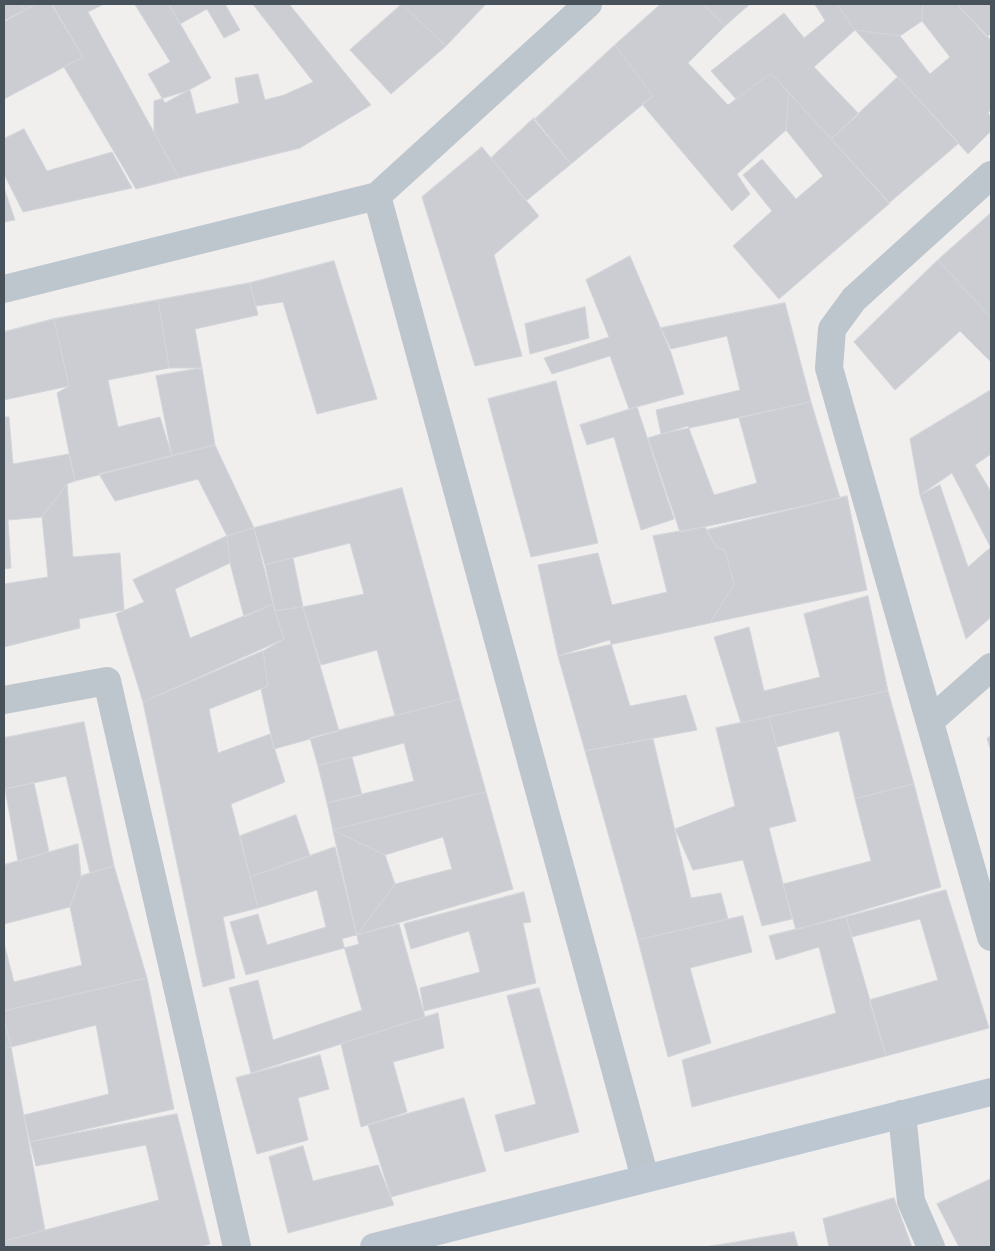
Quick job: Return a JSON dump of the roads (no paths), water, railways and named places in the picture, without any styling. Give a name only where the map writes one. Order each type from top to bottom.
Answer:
[{"type":"street","points":[[4,289],[377,196],[588,4]]},
{"type":"street","points":[[991,175],[854,300],[832,329],[829,368],[991,937]]},
{"type":"street","points":[[377,196],[644,1178]]},
{"type":"street","points":[[930,721],[991,667]]},
{"type":"street","points":[[4,700],[108,681],[237,1247]]},
{"type":"street","points":[[374,1247],[991,1092]]},
{"type":"street","points":[[902,1114],[911,1201],[931,1247]]}]
